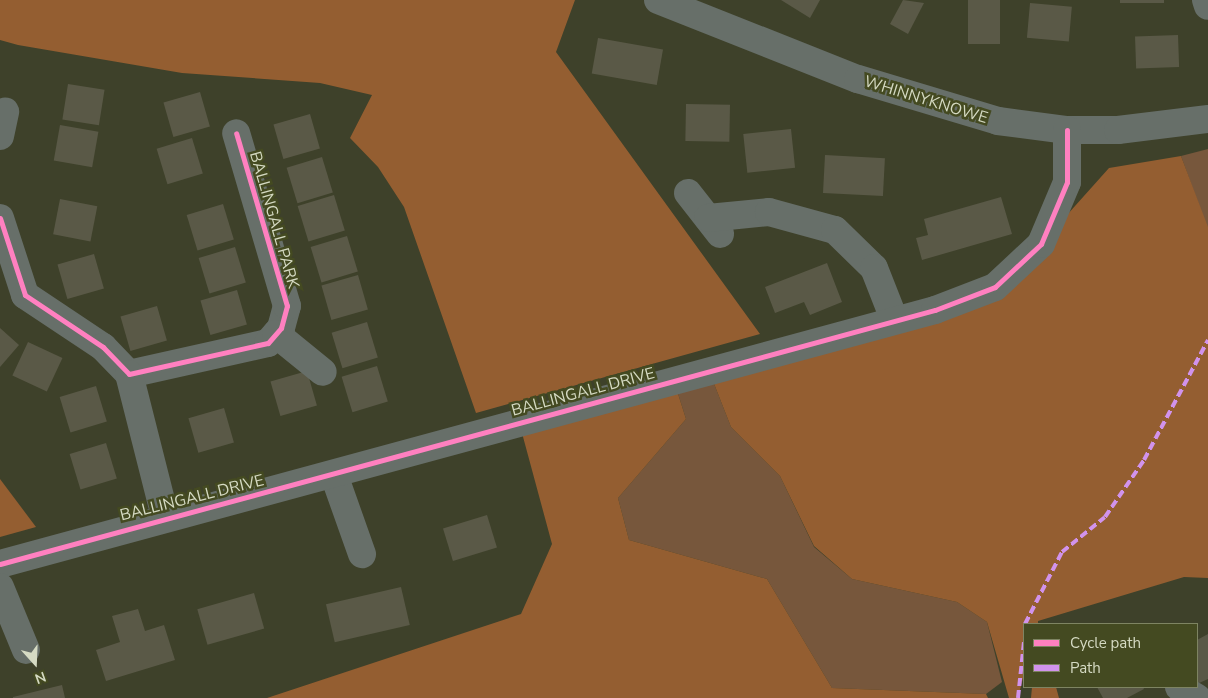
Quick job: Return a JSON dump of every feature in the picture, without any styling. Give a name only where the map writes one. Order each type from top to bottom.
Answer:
[{"type":"street","name":"WHINNYKNOWE","points":[[658,0],[718,10],[858,79],[998,121],[1067,130],[1118,130],[1208,119]]},
{"type":"street","points":[[1206,0],[1208,6]]},
{"type":"street","name":"BALLINGALL DRIVE","points":[[0,564],[165,516],[334,475],[894,319],[935,310],[995,287],[1041,244],[1067,182],[1067,130]]},
{"type":"street","name":"BALLINGALL PARK","points":[[236,133],[286,306],[276,334]]},
{"type":"street","points":[[688,193],[715,227],[769,212],[835,230],[874,268],[894,319]]},
{"type":"street","points":[[0,218],[25,295],[103,346],[129,374],[165,516]]},
{"type":"street","points":[[129,374],[268,343],[276,334],[323,372]]},
{"type":"street","points":[[334,475],[362,554]]},
{"type":"street","points":[[0,587],[26,650]]},
{"type":"shaded area","points":[[0,0],[575,0],[556,52],[760,334],[476,413],[404,207],[378,167],[350,138],[372,95],[320,83],[182,73],[18,45],[0,40]]},
{"type":"shaded area","points":[[1208,149],[1208,230],[1181,156]]},
{"type":"shaded area","points":[[1181,156],[1208,227],[1208,578],[1184,577],[1038,621],[1038,623],[1023,623],[1023,678],[1018,698],[1009,698],[987,622],[957,602],[852,579],[814,546],[780,476],[731,427],[709,371],[935,310],[1041,244],[1109,168]]},
{"type":"shaded area","points":[[709,371],[731,427],[780,476],[814,547],[852,579],[957,602],[987,622],[1002,682],[986,694],[832,688],[767,579],[629,540],[618,498],[686,419],[674,381]]},
{"type":"shaded area","points":[[674,381],[686,419],[618,498],[629,540],[767,579],[832,688],[986,694],[988,698],[267,698],[521,614],[552,544],[519,422]]},
{"type":"shaded area","points":[[0,479],[36,527],[0,537]]},
{"type":"shaded area","points":[[1032,688],[1056,688],[1059,698],[1031,698]]},
{"type":"building","points":[[781,0],[820,0],[810,18]]},
{"type":"building","points":[[903,0],[924,3],[908,34],[890,24]]},
{"type":"building","points":[[968,0],[1000,0],[1000,44],[968,44]]},
{"type":"building","points":[[1120,0],[1164,0],[1164,3],[1120,3]]},
{"type":"building","points":[[1030,3],[1072,7],[1069,42],[1027,38]]},
{"type":"building","points":[[1178,35],[1179,67],[1136,68],[1135,37]]},
{"type":"building","points":[[598,38],[663,49],[657,85],[592,73]]},
{"type":"building","points":[[68,84],[105,90],[99,125],[62,120]]},
{"type":"building","points":[[200,92],[210,127],[173,137],[163,102]]},
{"type":"building","points":[[686,104],[730,105],[729,142],[685,141]]},
{"type":"building","points":[[310,114],[320,149],[283,159],[273,124]]},
{"type":"building","points":[[60,125],[98,132],[92,167],[54,160]]},
{"type":"building","points":[[791,129],[795,168],[747,173],[743,134]]},
{"type":"building","points":[[192,138],[203,173],[167,184],[157,149]]},
{"type":"building","points":[[825,155],[885,158],[883,196],[823,193]]},
{"type":"building","points":[[322,157],[333,192],[297,203],[287,168]]},
{"type":"building","points":[[334,195],[345,230],[308,241],[298,206]]},
{"type":"building","points":[[1001,197],[1012,234],[922,260],[916,238],[928,235],[924,219]]},
{"type":"building","points":[[60,199],[97,206],[90,242],[53,234]]},
{"type":"building","points":[[223,204],[234,239],[197,250],[187,215]]},
{"type":"building","points":[[347,236],[358,271],[321,282],[311,247]]},
{"type":"building","points":[[235,247],[246,282],[209,293],[199,258]]},
{"type":"building","points":[[94,254],[104,289],[67,299],[57,264]]},
{"type":"building","points":[[827,263],[842,302],[810,315],[804,302],[775,313],[765,287]]},
{"type":"building","points":[[358,275],[368,310],[331,320],[321,285]]},
{"type":"building","points":[[237,290],[247,325],[210,335],[200,300]]},
{"type":"building","points":[[157,306],[167,341],[130,351],[120,316]]},
{"type":"building","points":[[367,322],[378,357],[342,368],[332,333]]},
{"type":"building","points":[[0,328],[19,345],[0,367]]},
{"type":"building","points":[[28,342],[62,358],[47,392],[12,376]]},
{"type":"building","points":[[377,366],[388,401],[352,412],[342,377]]},
{"type":"building","points":[[307,371],[317,406],[280,416],[270,381]]},
{"type":"building","points":[[96,386],[107,421],[70,432],[60,397]]},
{"type":"building","points":[[224,408],[234,443],[198,453],[188,418]]},
{"type":"building","points":[[106,443],[117,478],[80,489],[70,454]]},
{"type":"building","points":[[487,515],[497,548],[453,561],[443,528]]},
{"type":"building","points":[[401,587],[410,625],[335,642],[326,604]]},
{"type":"building","points":[[254,593],[264,629],[207,645],[197,609]]},
{"type":"building","points":[[138,609],[145,631],[164,625],[175,660],[106,681],[96,650],[120,642],[112,616]]},
{"type":"building","points":[[1208,634],[1208,679],[1198,684],[1198,639]]},
{"type":"building","points":[[62,685],[65,698],[13,698],[13,697]]},
{"type":"building","points":[[1098,688],[1144,689],[1127,698],[1103,698]]},
{"type":"marked path","points":[[1026,623],[1062,552],[1105,517],[1144,460],[1208,340]]},
{"type":"marked path","points":[[1018,698],[1023,651]]},
{"type":"cycle path","points":[[0,564],[935,310],[995,287],[1041,244],[1067,182],[1067,130]]},
{"type":"cycle path","points":[[0,218],[25,295],[103,347],[129,374],[268,343],[281,328],[287,306],[236,133]]}]
